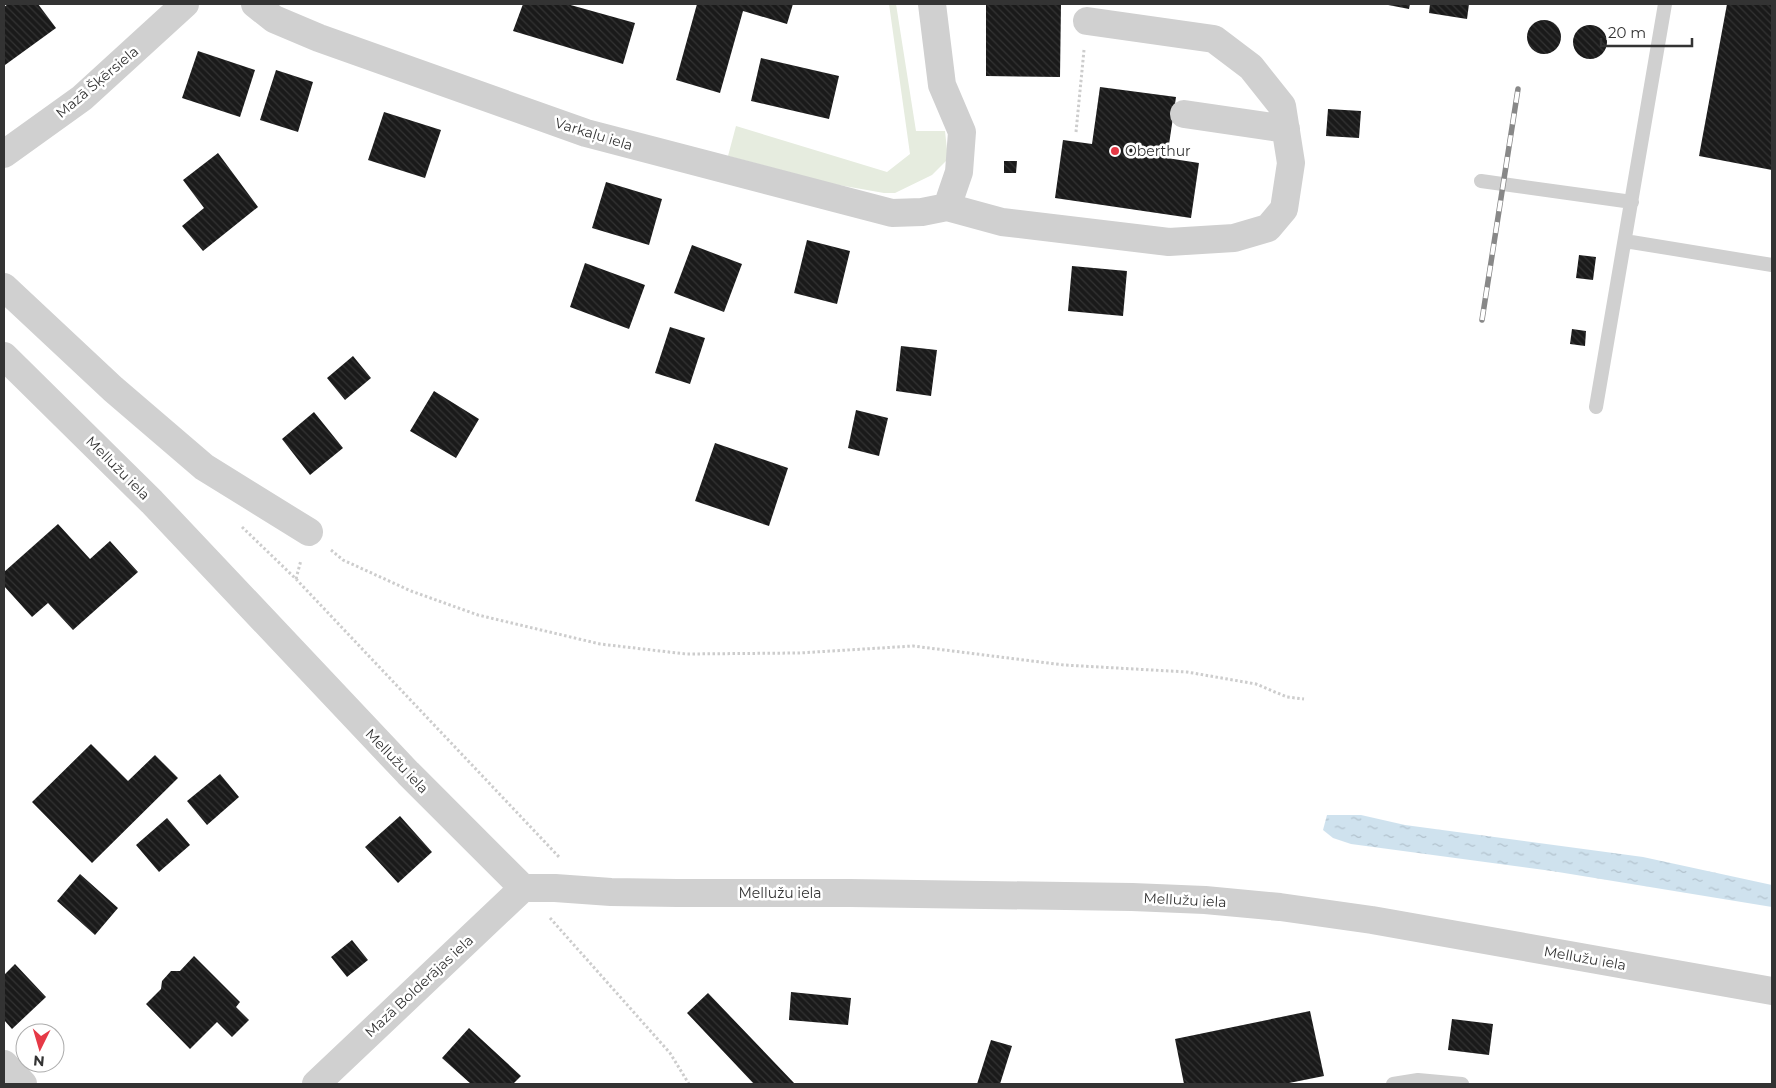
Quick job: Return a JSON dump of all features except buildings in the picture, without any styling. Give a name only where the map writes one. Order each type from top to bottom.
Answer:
[{"type":"street","name":"Mazā Šķērsiela","points":[[4,154],[82,98],[185,4]]},
{"type":"street","name":"Varkaļu iela","points":[[254,4],[274,18],[319,38],[586,133],[892,213],[922,212],[947,207]]},
{"type":"street","points":[[932,4],[942,85],[962,132],[959,172],[947,207],[1002,222],[1169,242],[1234,238],[1268,228],[1284,209],[1291,164],[1282,106],[1251,67],[1214,39],[1087,21]]},
{"type":"street","points":[[1184,114],[1286,129]]},
{"type":"street","points":[[4,287],[112,389],[204,467],[309,532]]},
{"type":"street","name":"Mellužu iela","points":[[4,356],[152,502],[408,773],[523,888],[677,893],[850,892],[1205,900],[1280,907],[1372,920],[1772,991]]},
{"type":"street","name":"Mazā Bolderājas iela","points":[[316,1084],[523,888]]},
{"type":"street","points":[[4,1064],[24,1084]]},
{"type":"lane","points":[[1596,407],[1626,241],[1664,4]]},
{"type":"lane","points":[[1481,181],[1632,202]]},
{"type":"lane","points":[[1626,241],[1772,265]]},
{"type":"lane","points":[[1393,1084],[1418,1080],[1462,1084]]},
{"type":"path","points":[[1076,132],[1087,21]]},
{"type":"path","points":[[309,532],[343,560],[411,591],[478,615],[600,644],[686,654],[799,653],[913,646],[1064,665],[1187,672],[1256,684],[1286,697],[1304,699]]},
{"type":"path","points":[[257,543],[296,579],[504,799],[564,864],[582,890]]},
{"type":"path","points":[[523,888],[670,1053],[689,1084]]},
{"type":"shaded area","points":[[889,4],[896,4],[916,131],[945,131],[948,159],[932,175],[895,193],[884,193],[833,184],[728,156],[736,126],[887,172],[910,154]]},
{"type":"water","points":[[1327,815],[1361,815],[1405,825],[1643,857],[1772,885],[1772,907],[1552,871],[1351,844],[1333,838],[1323,830]]},
{"type":"railway","points":[[1482,320],[1518,89]]},
{"type":"place","name":"Oberthur","points":[[1115,151]]}]
